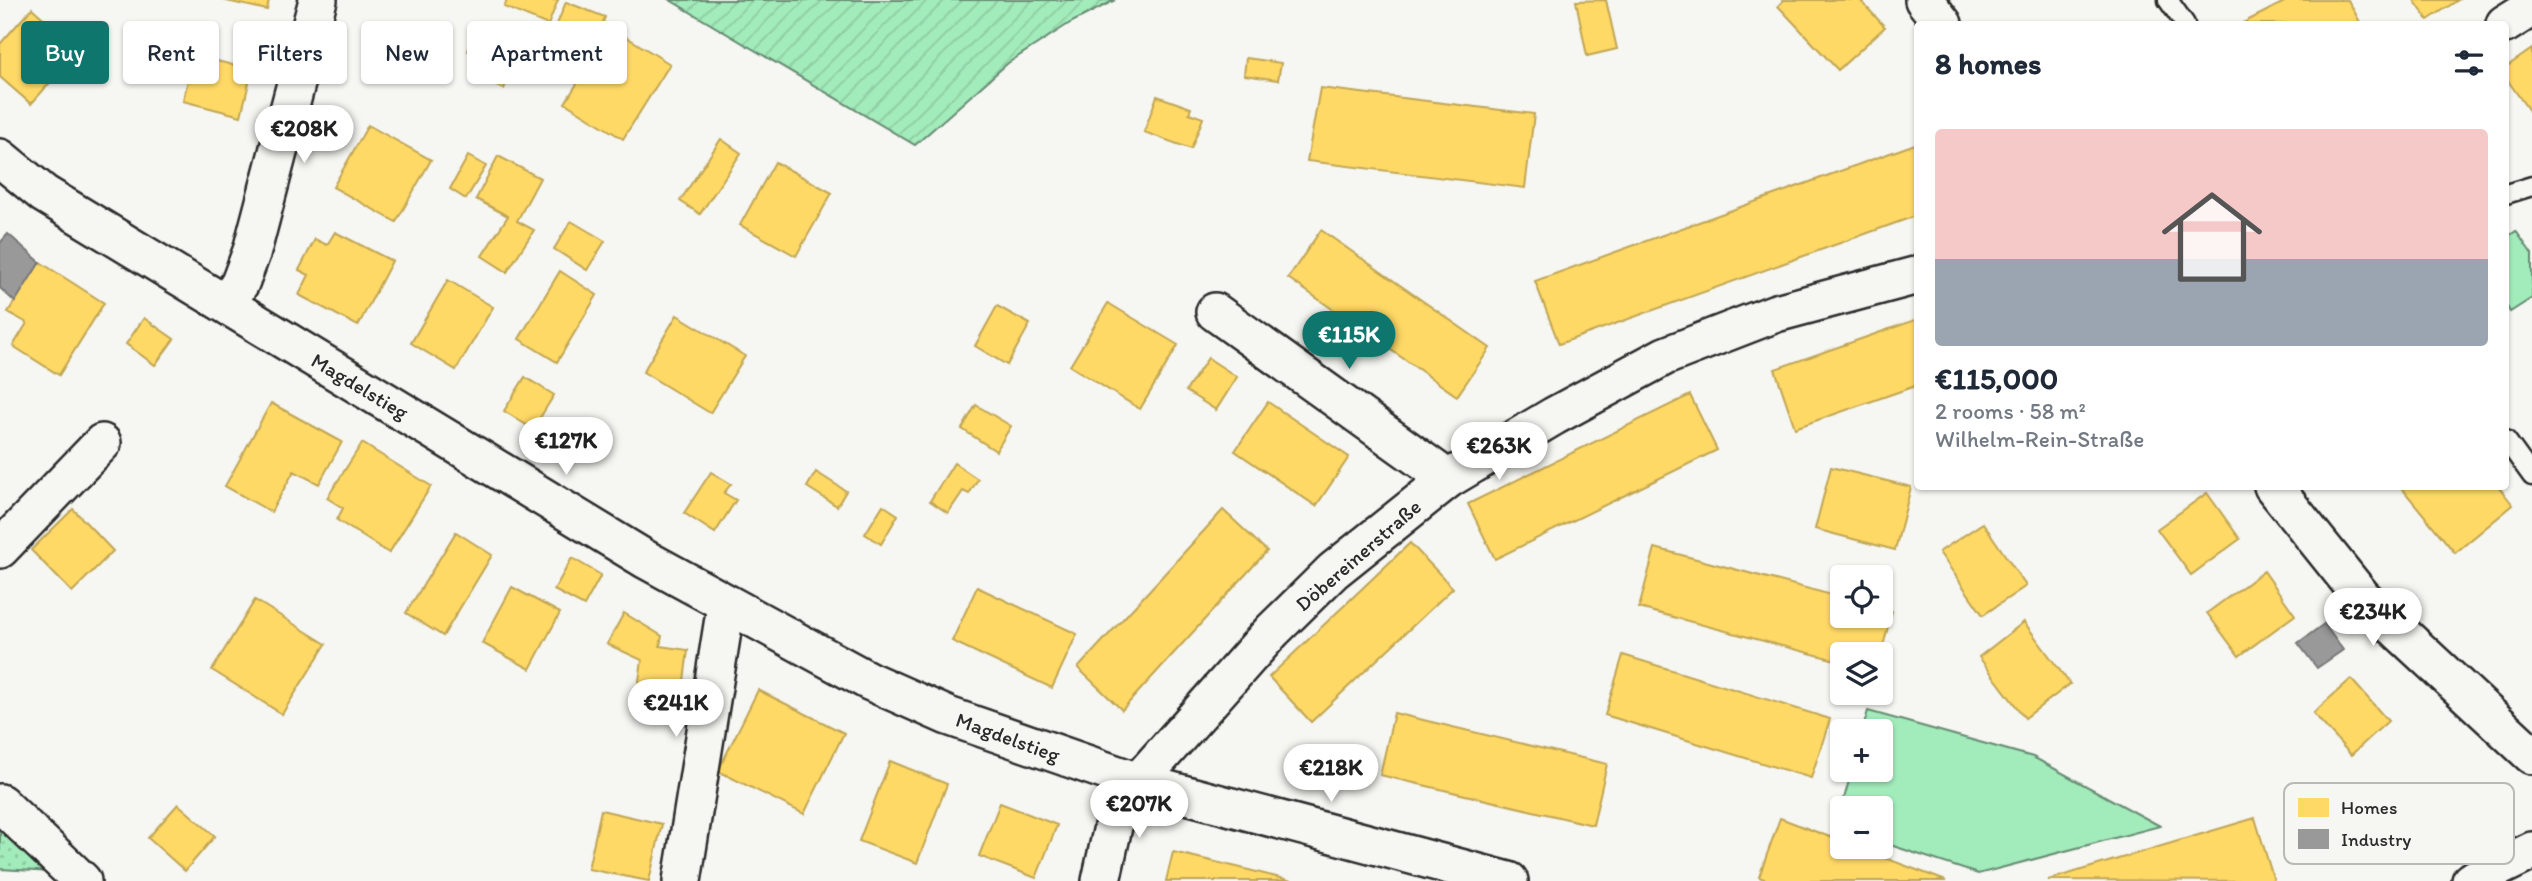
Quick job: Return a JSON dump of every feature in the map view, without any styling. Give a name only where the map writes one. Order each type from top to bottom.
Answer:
[{"type":"street","points":[[227,303],[240,282],[252,251],[318,0]]},
{"type":"street","points":[[1924,0],[1941,21]]},
{"type":"street","points":[[2509,21],[2532,7]]},
{"type":"street","name":"Magdelstieg","points":[[0,158],[44,194],[726,606],[869,681],[948,716],[1138,782],[1509,881]]},
{"type":"street","name":"Döbereinerstraße","points":[[1101,881],[1114,822],[1138,782],[1272,631],[1333,571],[1448,479],[1553,416],[1665,356],[1776,313],[1914,276]]},
{"type":"street","points":[[1215,312],[1448,479]]},
{"type":"street","points":[[0,549],[102,443]]},
{"type":"street","points":[[2276,490],[2362,597],[2439,672],[2532,755]]},
{"type":"street","points":[[682,881],[726,606]]},
{"type":"street","points":[[0,803],[82,881]]},
{"type":"street","points":[[2514,859],[2532,850]]},
{"type":"street","points":[[2471,881],[2504,864]]},
{"type":"lane","points":[[2168,0],[2183,21]]},
{"type":"lane","points":[[2509,194],[2530,192]]},
{"type":"lane","points":[[2509,444],[2532,477]]},
{"type":"green space","points":[[670,0],[1115,0],[1070,23],[1008,63],[915,145]]},
{"type":"green space","points":[[2516,231],[2532,254],[2532,298],[2510,312],[2509,310],[2509,236]]},
{"type":"green space","points":[[1868,711],[2033,757],[2160,826],[1978,874],[1893,846],[1893,796],[1845,796],[1849,782],[1893,782],[1893,719],[1866,719]]},
{"type":"green space","points":[[0,820],[55,872],[0,869]]},
{"type":"building: Homes","points":[[222,0],[269,0],[267,10]]},
{"type":"building: Homes","points":[[507,0],[558,0],[550,21],[538,21],[504,7]]},
{"type":"building: Homes","points":[[1606,0],[1617,49],[1587,56],[1576,1]]},
{"type":"building: Homes","points":[[1784,0],[1860,0],[1885,27],[1838,70],[1778,6]]},
{"type":"building: Homes","points":[[2288,0],[2348,0],[2359,21],[2247,21]]},
{"type":"building: Homes","points":[[2414,0],[2458,0],[2428,20]]},
{"type":"building: Homes","points":[[566,2],[605,17],[603,21],[558,21]]},
{"type":"building: Homes","points":[[32,8],[47,21],[21,21],[21,84],[49,84],[31,104],[0,77],[0,44]]},
{"type":"building: Homes","points":[[627,37],[670,64],[623,139],[565,103],[577,84],[627,84]]},
{"type":"building: Homes","points":[[2532,49],[2532,115],[2509,82],[2509,65]]},
{"type":"building: Homes","points":[[1246,58],[1281,63],[1278,80],[1244,75]]},
{"type":"building: Homes","points":[[219,61],[233,65],[233,84],[249,84],[241,116],[183,101],[187,84],[219,84]]},
{"type":"building: Homes","points":[[491,84],[506,84],[504,89]]},
{"type":"building: Homes","points":[[1320,88],[1534,114],[1525,188],[1307,161]]},
{"type":"building: Homes","points":[[1157,96],[1191,108],[1189,113],[1203,118],[1191,149],[1144,132]]},
{"type":"building: Homes","points":[[368,125],[431,160],[396,222],[333,187]]},
{"type":"building: Homes","points":[[721,139],[741,153],[700,214],[680,201]]},
{"type":"building: Homes","points":[[1914,144],[1914,216],[1559,344],[1535,281]]},
{"type":"building: Homes","points":[[468,156],[486,166],[466,199],[450,189]]},
{"type":"building: Homes","points":[[498,156],[540,178],[517,221],[534,230],[507,272],[482,256],[508,216],[476,199]]},
{"type":"building: Homes","points":[[775,162],[832,193],[796,256],[740,225]]},
{"type":"building: Homes","points":[[571,221],[605,241],[587,270],[554,249]]},
{"type":"building: Homes","points":[[1321,230],[1490,348],[1457,396],[1288,278]]},
{"type":"building: Homes","points":[[335,232],[392,261],[358,326],[299,295],[309,275],[299,270],[315,239],[327,245]]},
{"type":"building: Homes","points":[[40,262],[104,303],[59,375],[13,346],[27,323],[8,312]]},
{"type":"building: Homes","points":[[560,271],[597,295],[557,362],[519,339]]},
{"type":"building: Homes","points":[[448,280],[493,307],[456,370],[411,343]]},
{"type":"building: Homes","points":[[1108,303],[1178,345],[1140,409],[1070,366]]},
{"type":"building: Homes","points":[[997,306],[1030,324],[1007,365],[975,346]]},
{"type":"building: Homes","points":[[677,315],[745,356],[710,413],[643,372]]},
{"type":"building: Homes","points":[[144,318],[174,339],[155,365],[126,344]]},
{"type":"building: Homes","points":[[1914,320],[1914,386],[1795,428],[1775,369]]},
{"type":"building: Homes","points":[[1208,358],[1237,377],[1216,410],[1186,391]]},
{"type":"building: Homes","points":[[525,377],[554,395],[533,429],[504,411]]},
{"type":"building: Homes","points":[[1690,395],[1717,450],[1495,559],[1468,504]]},
{"type":"building: Homes","points":[[1268,402],[1349,457],[1316,506],[1235,451]]},
{"type":"building: Homes","points":[[271,403],[342,442],[319,484],[294,471],[271,512],[225,486]]},
{"type":"building: Homes","points":[[976,405],[1011,426],[996,451],[962,429]]},
{"type":"building: Homes","points":[[362,443],[431,486],[389,553],[337,520],[343,508],[327,498]]},
{"type":"building: Homes","points":[[954,463],[978,479],[969,494],[963,491],[948,513],[930,501]]},
{"type":"building: Homes","points":[[1831,467],[1911,487],[1895,550],[1815,529]]},
{"type":"building: Homes","points":[[711,472],[731,484],[724,493],[736,500],[715,533],[684,513]]},
{"type":"building: Homes","points":[[816,472],[846,491],[837,506],[807,487]]},
{"type":"building: Homes","points":[[2403,490],[2501,490],[2513,505],[2455,553]]},
{"type":"building: Homes","points":[[2207,493],[2240,539],[2191,575],[2157,529]]},
{"type":"building: Homes","points":[[883,505],[898,515],[881,544],[865,534]]},
{"type":"building: Homes","points":[[73,509],[113,551],[72,592],[31,550]]},
{"type":"building: Homes","points":[[1223,510],[1267,551],[1122,710],[1078,668]]},
{"type":"building: Homes","points":[[1983,523],[2026,586],[1983,615],[1939,552]]},
{"type":"building: Homes","points":[[456,532],[492,555],[443,636],[406,613]]},
{"type":"building: Homes","points":[[1410,543],[1453,588],[1311,722],[1269,677]]},
{"type":"building: Homes","points":[[1655,548],[1830,595],[1830,628],[1888,628],[1884,642],[1830,642],[1830,659],[1639,608]]},
{"type":"building: Homes","points":[[572,558],[601,575],[584,606],[554,590]]},
{"type":"building: Homes","points":[[2264,571],[2295,615],[2239,656],[2207,613]]},
{"type":"building: Homes","points":[[512,587],[560,613],[530,669],[482,643]]},
{"type":"building: Homes","points":[[977,587],[1077,634],[1052,688],[952,641]]},
{"type":"building: Homes","points":[[255,600],[326,644],[282,714],[212,670]]},
{"type":"building: Homes","points":[[624,613],[662,636],[660,646],[688,650],[679,719],[634,716],[642,660],[607,644]]},
{"type":"building: Homes","points":[[2024,622],[2070,684],[2025,718],[1979,657]]},
{"type":"building: Homes","points":[[1623,655],[1830,719],[1811,778],[1605,715]]},
{"type":"building: Homes","points":[[2351,679],[2388,721],[2351,755],[2313,713]]},
{"type":"building: Homes","points":[[758,690],[844,733],[804,814],[718,771]]},
{"type":"building: Homes","points":[[1394,713],[1607,764],[1593,825],[1380,775]]},
{"type":"building: Homes","points":[[890,761],[947,784],[917,863],[859,841]]},
{"type":"building: Homes","points":[[1000,803],[1057,825],[1036,878],[979,856]]},
{"type":"building: Homes","points":[[178,804],[215,836],[185,871],[148,838]]},
{"type":"building: Homes","points":[[601,810],[662,824],[649,881],[588,869]]},
{"type":"building: Homes","points":[[1780,818],[1830,837],[1830,859],[1888,859],[1946,881],[1769,881],[1759,877]]},
{"type":"building: Homes","points":[[2255,818],[2274,881],[2048,880]]},
{"type":"building: Homes","points":[[1173,852],[1237,867],[1292,881],[1166,881]]},
{"type":"building: Industry","points":[[8,234],[40,262],[15,302],[0,288],[0,243]]},
{"type":"building: Industry","points":[[2324,624],[2343,650],[2317,668],[2298,643]]}]
